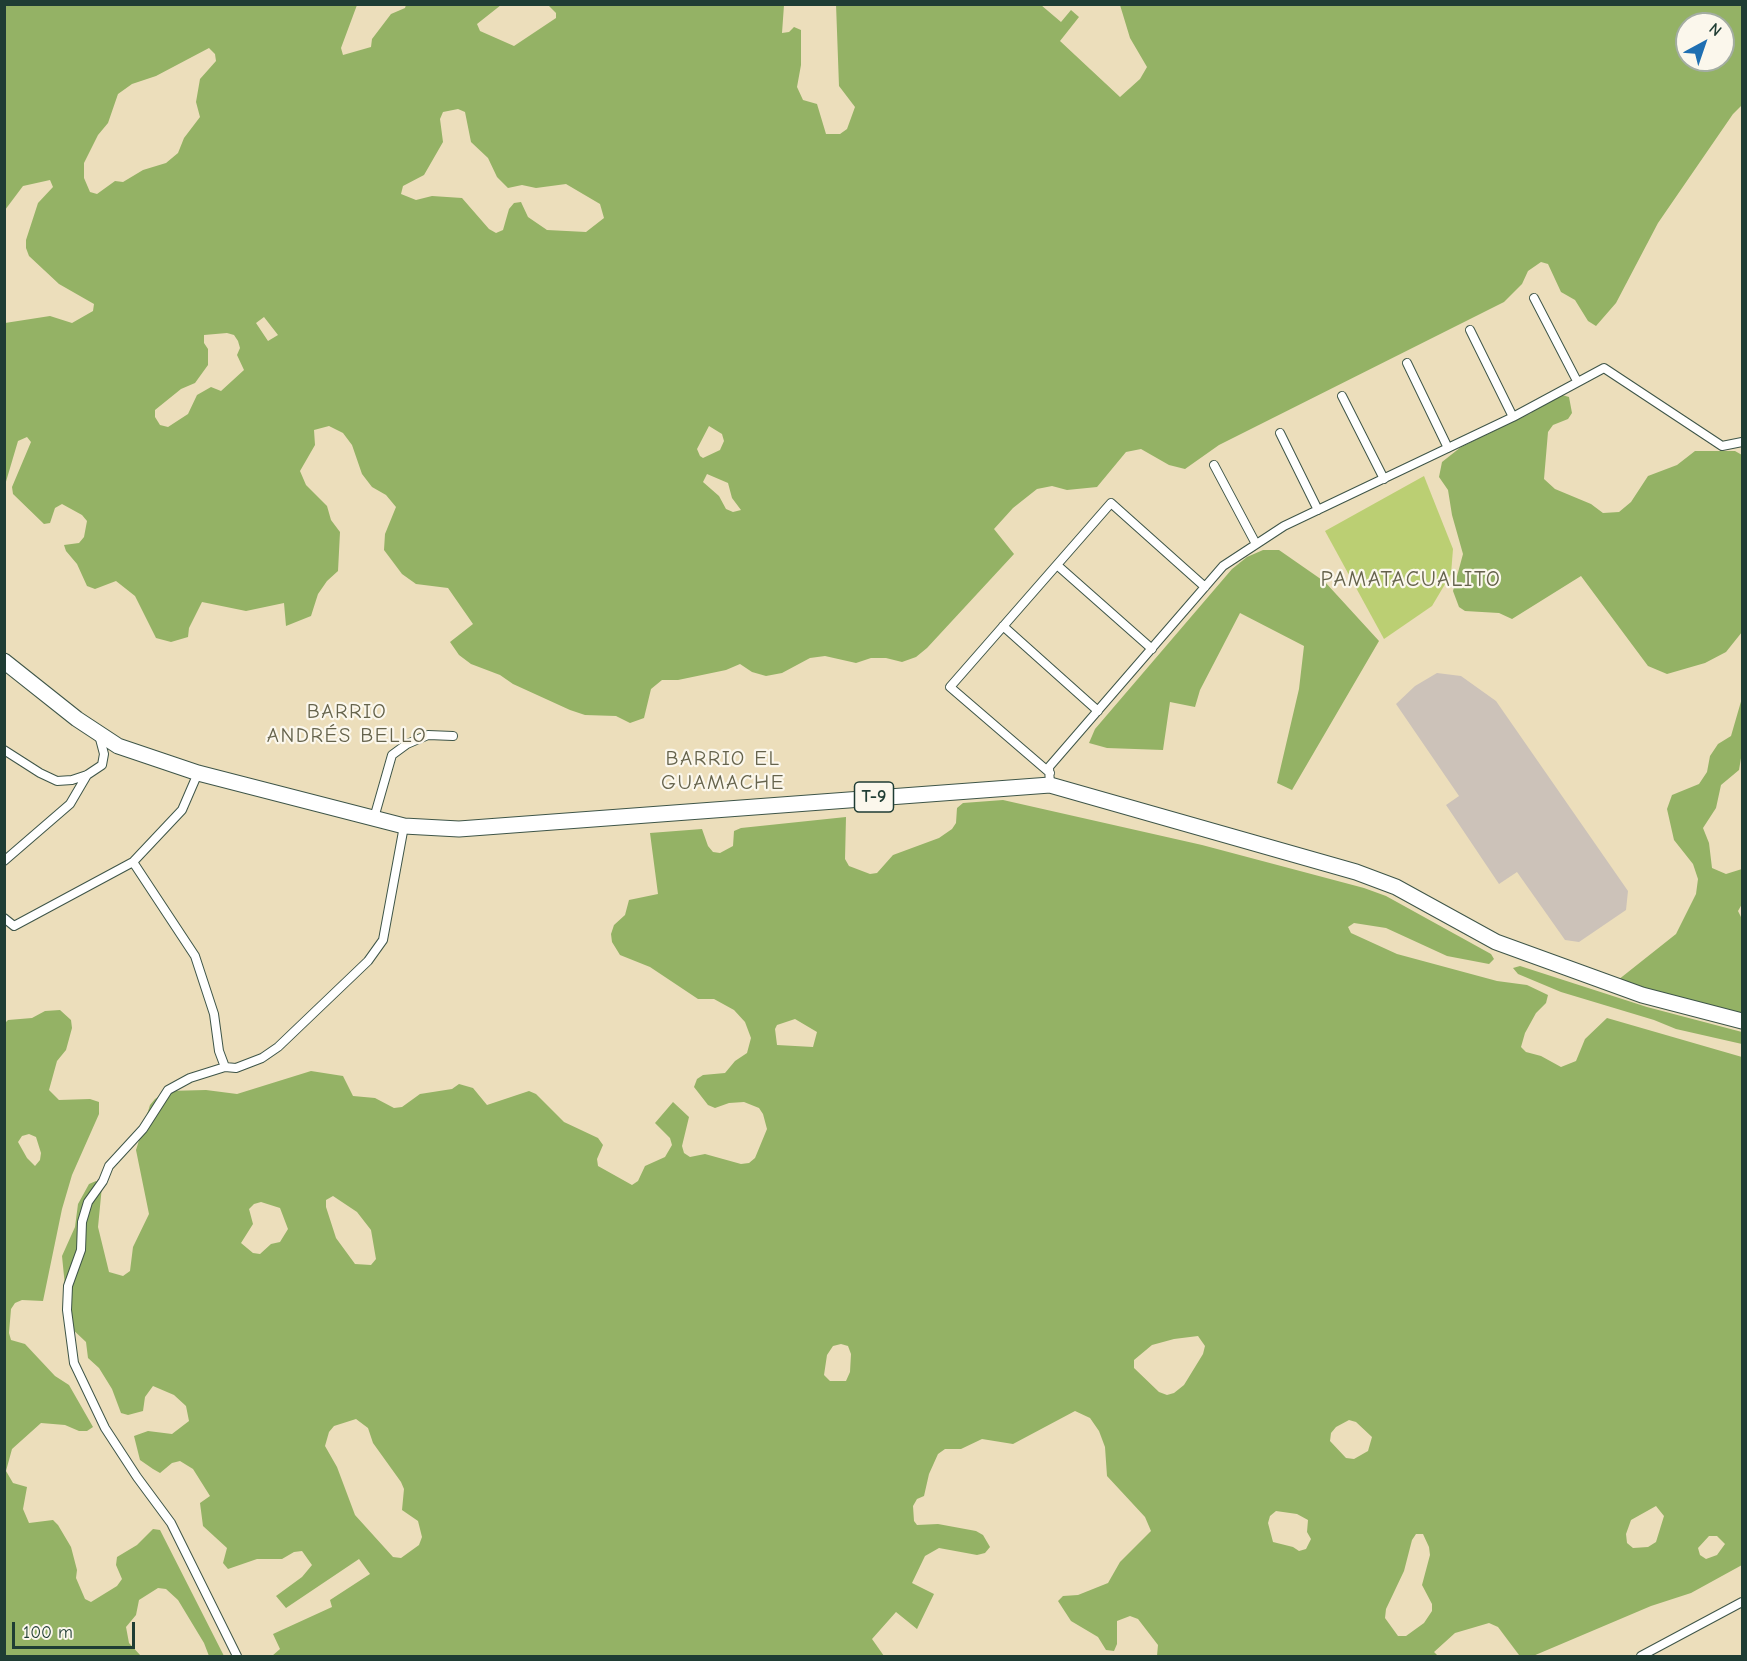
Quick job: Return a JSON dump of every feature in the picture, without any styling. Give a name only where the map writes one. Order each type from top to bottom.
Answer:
[{"type":"highway","name":"T-9","points":[[4,661],[76,719],[118,746],[198,773],[404,826],[459,829],[1050,779],[1356,872],[1396,887],[1496,942],[1516,950],[1642,995],[1743,1021]]},
{"type":"street","points":[[1534,298],[1577,381]]},
{"type":"street","points":[[1470,330],[1513,417]]},
{"type":"street","points":[[1407,363],[1448,448]]},
{"type":"street","points":[[1050,779],[1049,767],[1223,566],[1284,526],[1513,417],[1577,381],[1604,368],[1722,446],[1743,442]]},
{"type":"street","points":[[1342,396],[1384,478]]},
{"type":"street","points":[[1280,432],[1318,510]]},
{"type":"street","points":[[1214,465],[1256,544]]},
{"type":"street","points":[[1050,779],[950,687],[1111,504],[1205,587]]},
{"type":"street","points":[[1057,565],[1152,649]]},
{"type":"street","points":[[1003,626],[1098,711]]},
{"type":"street","points":[[4,861],[70,804],[87,776],[102,765],[104,754],[99,734]]},
{"type":"street","points":[[374,818],[392,755],[407,744],[428,735],[453,736]]},
{"type":"street","points":[[4,750],[57,781],[87,776]]},
{"type":"street","points":[[4,932],[133,862],[182,810],[198,773]]},
{"type":"street","points":[[237,1656],[171,1523],[137,1478],[105,1428],[74,1363],[67,1310],[68,1286],[82,1243],[82,1222],[88,1203],[103,1181],[109,1166],[143,1129],[168,1090],[190,1078],[225,1068],[236,1068],[262,1058],[278,1047],[368,962],[383,940],[404,826]]},
{"type":"street","points":[[133,862],[195,956],[214,1014],[225,1068]]},
{"type":"street","points":[[4,918],[14,926]]},
{"type":"street","points":[[1641,1656],[1743,1602]]},
{"type":"shaded area","points":[[1437,673],[1461,676],[1496,701],[1628,891],[1626,910],[1579,942],[1565,940],[1517,872],[1499,884],[1446,805],[1459,796],[1396,704],[1415,686]]},
{"type":"green space","points":[[836,4],[1041,5],[1061,22],[1071,10],[1079,17],[1060,41],[1120,97],[1140,79],[1147,67],[1130,38],[1120,5],[1742,5],[1742,105],[1733,114],[1658,223],[1616,303],[1596,326],[1588,321],[1575,300],[1561,292],[1548,264],[1541,262],[1528,271],[1522,284],[1504,302],[1219,445],[1185,469],[1169,465],[1141,449],[1126,452],[1097,487],[1067,490],[1052,486],[1037,489],[1013,508],[994,529],[1014,554],[927,648],[916,657],[902,662],[886,658],[871,658],[856,663],[825,656],[810,658],[782,673],[766,676],[752,672],[740,664],[726,670],[678,680],[662,680],[651,689],[644,718],[630,723],[616,716],[585,715],[570,710],[513,684],[500,675],[471,664],[459,655],[450,642],[473,624],[448,588],[416,584],[402,574],[384,550],[385,534],[396,507],[386,495],[372,487],[362,474],[352,445],[343,433],[329,426],[314,430],[315,445],[300,471],[306,485],[327,506],[331,520],[340,532],[338,571],[318,594],[311,616],[286,626],[284,603],[246,611],[202,602],[189,628],[188,637],[171,642],[156,638],[135,596],[116,581],[95,589],[87,586],[77,564],[64,545],[79,543],[84,537],[87,521],[82,515],[62,504],[55,508],[50,523],[44,524],[13,494],[12,487],[31,442],[27,437],[18,441],[5,485],[5,323],[50,316],[72,323],[93,311],[94,304],[59,284],[29,256],[26,248],[26,240],[38,203],[53,187],[50,180],[23,186],[5,210],[5,5],[357,5],[341,48],[343,55],[371,47],[372,39],[391,14],[405,8],[406,5],[501,5],[477,24],[480,31],[514,46],[556,18],[556,13],[548,5],[784,5],[782,33],[789,32],[794,27],[801,30],[801,65],[797,87],[803,100],[817,104],[826,134],[840,134],[847,129],[855,107],[839,86]],"holes":[[[209,48],[215,54],[216,61],[200,79],[196,102],[200,117],[184,138],[178,153],[166,163],[143,170],[123,182],[115,181],[97,194],[90,192],[84,178],[84,163],[98,135],[108,123],[118,94],[132,84],[156,76]],[[458,109],[465,112],[471,142],[488,158],[497,177],[508,188],[522,185],[536,188],[566,184],[600,204],[604,218],[586,232],[547,230],[528,217],[521,202],[514,203],[509,209],[503,230],[496,233],[489,229],[462,198],[432,196],[416,200],[401,194],[403,186],[424,175],[443,142],[440,119],[443,112]],[[264,317],[278,335],[268,341],[256,323]],[[227,333],[234,335],[240,348],[237,355],[244,370],[221,391],[211,387],[197,395],[188,414],[168,427],[160,425],[155,417],[155,410],[181,389],[195,383],[208,365],[208,349],[204,343],[204,335]],[[709,426],[722,434],[724,441],[720,450],[703,458],[697,449]],[[707,474],[728,483],[732,498],[741,510],[733,512],[726,509],[719,496],[703,482]]]},
{"type":"green space","points":[[1562,395],[1569,397],[1572,413],[1568,419],[1553,425],[1548,432],[1544,479],[1555,489],[1591,504],[1603,513],[1619,512],[1631,502],[1648,476],[1677,465],[1695,451],[1735,451],[1742,455],[1742,632],[1726,652],[1705,663],[1667,674],[1648,666],[1581,576],[1512,619],[1499,613],[1465,611],[1459,607],[1453,591],[1463,554],[1452,515],[1448,490],[1439,477],[1442,462],[1461,447],[1531,413],[1544,403]]},
{"type":"green space","points":[[1424,476],[1453,549],[1451,574],[1432,606],[1384,639],[1325,531]]},
{"type":"green space","points":[[1263,550],[1279,550],[1325,582],[1379,641],[1292,790],[1277,783],[1299,689],[1304,646],[1240,613],[1200,690],[1195,707],[1170,702],[1163,750],[1107,748],[1089,743],[1095,729],[1232,569],[1247,557]]},
{"type":"green space","points":[[1742,698],[1742,752],[1739,770],[1721,785],[1716,808],[1703,828],[1709,843],[1712,868],[1726,874],[1742,869],[1742,904],[1738,911],[1742,919],[1742,1014],[1672,997],[1618,980],[1676,934],[1696,894],[1698,879],[1693,864],[1674,840],[1667,809],[1672,795],[1699,784],[1707,772],[1710,756],[1718,744],[1731,736]]},
{"type":"green space","points":[[1003,800],[1202,845],[1364,888],[1386,896],[1491,954],[1494,959],[1489,964],[1447,956],[1386,928],[1354,923],[1348,927],[1351,933],[1397,954],[1497,981],[1527,985],[1548,995],[1546,1003],[1536,1013],[1525,1033],[1521,1047],[1526,1052],[1541,1056],[1561,1067],[1576,1061],[1585,1039],[1607,1018],[1742,1057],[1742,1565],[1691,1593],[1651,1606],[1533,1656],[1519,1655],[1498,1627],[1489,1623],[1455,1633],[1434,1652],[1438,1656],[1157,1656],[1158,1645],[1138,1619],[1130,1616],[1117,1621],[1117,1644],[1114,1651],[1106,1650],[1098,1637],[1071,1621],[1058,1601],[1063,1596],[1078,1595],[1108,1583],[1120,1562],[1151,1531],[1145,1517],[1107,1476],[1105,1447],[1099,1431],[1090,1418],[1075,1411],[1013,1444],[982,1439],[961,1449],[945,1449],[938,1454],[929,1474],[924,1496],[917,1499],[913,1506],[914,1521],[917,1525],[938,1524],[976,1531],[983,1535],[990,1547],[985,1553],[977,1555],[939,1548],[925,1556],[912,1583],[934,1594],[917,1629],[896,1612],[872,1639],[884,1656],[272,1656],[280,1649],[273,1634],[332,1607],[330,1600],[370,1574],[359,1559],[286,1608],[276,1596],[302,1577],[312,1565],[302,1551],[294,1552],[282,1559],[257,1559],[228,1569],[223,1563],[227,1548],[203,1526],[200,1503],[210,1496],[193,1469],[180,1461],[172,1463],[160,1473],[140,1460],[134,1436],[148,1431],[172,1434],[189,1421],[186,1406],[174,1395],[153,1386],[145,1397],[143,1411],[128,1415],[121,1413],[112,1389],[99,1368],[88,1358],[86,1342],[69,1326],[62,1256],[75,1227],[78,1204],[89,1184],[96,1181],[102,1186],[98,1227],[109,1272],[123,1276],[130,1271],[133,1247],[149,1214],[136,1150],[150,1105],[167,1091],[206,1090],[237,1094],[311,1071],[343,1076],[353,1096],[375,1098],[394,1108],[402,1107],[420,1094],[452,1089],[459,1084],[473,1088],[487,1105],[529,1091],[536,1094],[564,1122],[598,1138],[603,1145],[597,1159],[598,1166],[632,1185],[638,1181],[645,1166],[665,1157],[672,1145],[670,1138],[655,1123],[673,1102],[689,1117],[682,1146],[684,1153],[690,1157],[705,1154],[741,1164],[749,1163],[755,1158],[767,1129],[759,1108],[744,1102],[729,1103],[715,1108],[708,1105],[694,1087],[697,1079],[703,1075],[725,1073],[735,1061],[747,1053],[751,1038],[745,1022],[734,1010],[714,999],[698,999],[650,967],[620,955],[612,942],[611,934],[614,925],[625,915],[629,900],[658,894],[650,833],[702,829],[708,846],[713,852],[720,853],[733,846],[734,831],[741,828],[846,817],[845,859],[849,866],[870,874],[877,873],[893,855],[939,838],[952,829],[956,823],[957,808],[963,803]],"holes":[[[795,1019],[817,1032],[813,1047],[777,1045],[775,1029],[777,1025]],[[333,1196],[357,1212],[371,1230],[376,1259],[371,1265],[355,1264],[336,1238],[326,1200]],[[261,1202],[280,1208],[288,1229],[280,1242],[271,1244],[260,1254],[253,1253],[241,1243],[253,1224],[249,1209]],[[1198,1336],[1205,1346],[1203,1354],[1184,1385],[1174,1393],[1167,1395],[1159,1392],[1134,1368],[1134,1360],[1152,1345],[1174,1339]],[[841,1344],[848,1346],[851,1354],[850,1372],[846,1381],[830,1381],[824,1375],[827,1355],[833,1346]],[[356,1419],[368,1428],[373,1443],[401,1482],[404,1489],[402,1510],[418,1521],[422,1537],[419,1545],[401,1558],[393,1557],[355,1515],[337,1467],[325,1446],[329,1432],[334,1426]],[[1349,1420],[1356,1422],[1372,1437],[1368,1451],[1354,1459],[1346,1458],[1330,1441],[1331,1433],[1336,1427]],[[1656,1506],[1664,1516],[1656,1542],[1648,1547],[1633,1548],[1627,1543],[1626,1534],[1631,1520]],[[1276,1511],[1297,1514],[1308,1520],[1307,1532],[1311,1539],[1306,1549],[1299,1551],[1293,1547],[1273,1542],[1268,1523],[1270,1516]],[[1416,1534],[1423,1534],[1430,1555],[1422,1585],[1432,1604],[1432,1611],[1424,1623],[1406,1636],[1398,1636],[1385,1618],[1386,1609],[1404,1571],[1412,1540]],[[1709,1536],[1717,1536],[1725,1544],[1717,1555],[1706,1559],[1700,1555],[1698,1548]]]},
{"type":"green space","points":[[1520,966],[1647,1007],[1742,1032],[1742,1044],[1676,1029],[1654,1020],[1561,992],[1518,974],[1513,968]]},
{"type":"green space","points":[[60,1010],[71,1020],[72,1028],[66,1050],[57,1061],[49,1090],[59,1100],[90,1099],[99,1102],[99,1114],[72,1175],[62,1209],[43,1301],[22,1300],[15,1303],[11,1309],[9,1333],[11,1340],[25,1344],[55,1376],[69,1385],[93,1427],[87,1431],[79,1431],[65,1425],[41,1423],[12,1449],[6,1471],[13,1483],[27,1487],[23,1509],[29,1523],[53,1520],[58,1525],[71,1547],[77,1570],[76,1578],[85,1599],[91,1602],[117,1586],[122,1579],[116,1565],[117,1557],[137,1545],[153,1529],[160,1530],[224,1656],[209,1656],[204,1643],[178,1600],[166,1589],[158,1588],[139,1600],[136,1615],[126,1627],[129,1643],[141,1656],[5,1656],[5,1023],[8,1020],[32,1018],[45,1011]],"holes":[[[29,1134],[36,1137],[41,1153],[40,1160],[35,1166],[27,1158],[18,1142],[22,1136]]]},
{"type":"district","name":"PAMATACUALITO","points":[[1411,580]]},
{"type":"district","name":"BARRIO ANDRÉS BELLO","points":[[347,724]]},
{"type":"district","name":"BARRIO EL GUAMACHE","points":[[723,771]]}]
